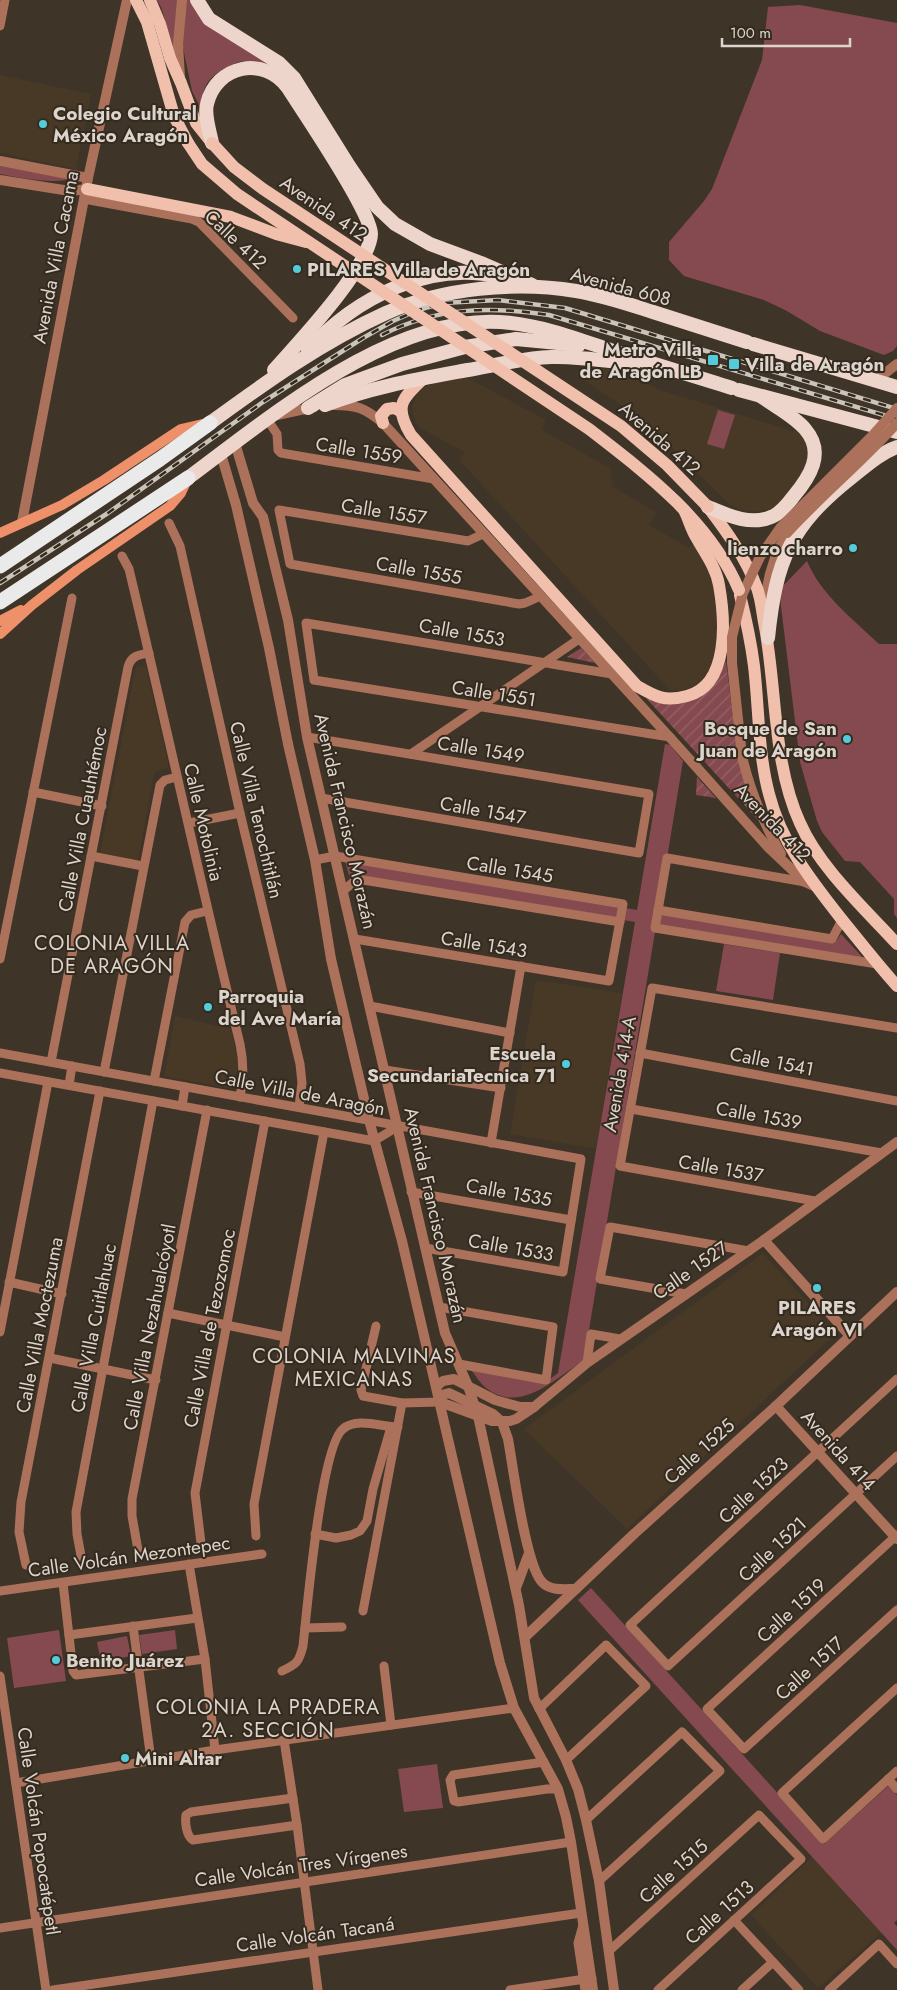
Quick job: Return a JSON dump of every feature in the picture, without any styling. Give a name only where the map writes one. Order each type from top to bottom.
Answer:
[{"type":"highway","points":[[197,0],[209,19],[280,64],[294,78],[377,207],[395,224],[430,244],[537,287]]},
{"type":"highway","points":[[212,143],[206,106],[212,88],[228,74],[247,68],[260,68],[272,72],[281,78],[288,88],[359,202],[371,232],[369,244],[356,270],[340,293],[262,384]]},
{"type":"highway","points":[[0,566],[160,459],[262,384],[294,363],[340,319],[368,300],[395,287],[423,278],[464,273],[491,274],[537,287]]},
{"type":"highway","name":"Avenida 608","points":[[294,363],[387,313],[418,302],[451,294],[495,288],[537,287],[576,291],[606,297],[897,387]]},
{"type":"highway","points":[[0,602],[188,478],[313,388],[360,360],[407,337],[428,330],[450,326],[509,322],[539,327],[762,397],[897,432]]},
{"type":"highway","points":[[308,408],[346,385],[402,364],[466,347],[516,339],[608,349]]},
{"type":"highway","points":[[324,405],[352,394],[402,382],[528,359],[551,357],[662,366]]},
{"type":"highway","points":[[708,507],[729,516],[746,520],[771,517],[784,508],[810,474],[815,460],[813,445],[806,430],[762,397]]},
{"type":"highway","points":[[768,638],[778,572],[799,528],[844,483],[887,451],[897,447]]},
{"type":"main road","name":"Avenida 412","points":[[136,0],[146,22],[174,116],[188,143],[202,164],[237,194],[306,242],[588,429],[628,459],[685,512],[718,551],[730,570],[739,590],[749,628],[760,744],[769,795],[788,845],[817,888],[877,964],[897,986]]},
{"type":"main road","name":"Avenida 412","points":[[150,0],[160,24],[170,58],[196,123],[234,167],[262,189],[621,426],[667,465],[708,507],[745,561],[758,589],[768,638],[786,782],[799,823],[810,843],[826,865],[897,944]]},
{"type":"main road","points":[[86,189],[231,217],[276,234],[306,242]]},
{"type":"main road","points":[[423,379],[408,393],[400,411],[411,435],[637,686],[657,698],[677,699],[696,694],[709,682],[716,671],[720,659],[722,620],[719,583],[709,558],[694,535],[685,512]]},
{"type":"main road","points":[[383,422],[381,416],[387,409],[394,408],[400,411]]},
{"type":"main road","points":[[0,533],[62,505],[104,480],[181,429],[210,423]]},
{"type":"main road","points":[[0,634],[32,605],[77,570],[170,506],[181,493],[188,478]]},
{"type":"main road","points":[[0,621],[32,605]]},
{"type":"street","points":[[0,26],[5,0]]},
{"type":"street","name":"Avenida Villa Cacama","points":[[22,522],[86,189],[127,0]]},
{"type":"street","points":[[181,83],[178,44],[182,0]]},
{"type":"street","points":[[0,160],[86,189]]},
{"type":"street","points":[[0,180],[70,191],[86,189]]},
{"type":"street","name":"Calle 412","points":[[86,189],[199,222],[293,318]]},
{"type":"street","points":[[875,381],[897,364]]},
{"type":"street","name":"Avenida 412","points":[[270,418],[324,405],[348,405],[363,408],[383,422],[767,846],[805,882],[817,888]]},
{"type":"street","points":[[785,862],[758,810],[749,786],[742,756],[732,663],[732,637],[743,594],[760,557],[780,528],[872,436],[897,408]]},
{"type":"street","name":"Calle 1559","points":[[270,418],[277,434],[279,452],[283,454],[434,479]]},
{"type":"street","points":[[764,619],[766,592],[772,563],[787,533],[897,423]]},
{"type":"street","name":"Avenida Francisco Morazán","points":[[235,444],[253,503],[263,517],[288,620],[307,737],[385,1070],[411,1192],[445,1333],[468,1386],[478,1416],[516,1588],[532,1687],[539,1709],[566,1760],[578,1789],[586,1820],[599,1881],[614,1990]]},
{"type":"street","name":"Avenida Francisco Morazán","points":[[221,454],[236,505],[315,860],[331,959],[374,1140],[402,1241],[436,1397],[498,1658],[514,1708],[558,1789],[571,1842],[584,1925],[587,1979],[593,1990]]},
{"type":"street","points":[[236,505],[253,503]]},
{"type":"street","name":"Calle 1557","points":[[290,564],[279,510],[468,541],[483,534]]},
{"type":"street","name":"Calle Villa Tenochtitlán","points":[[169,523],[180,546],[240,812],[300,1064],[302,1083],[299,1107]]},
{"type":"street","name":"Calle Motolinia","points":[[122,556],[128,570],[189,823],[207,911],[244,1063],[244,1078],[240,1097]]},
{"type":"street","name":"Calle 1555","points":[[290,564],[519,604],[541,596]]},
{"type":"street","points":[[0,959],[72,598]]},
{"type":"street","name":"Calle 1553","points":[[314,680],[306,623],[612,674]]},
{"type":"street","points":[[411,754],[579,638]]},
{"type":"street","name":"Calle Villa Cuauhtémoc","points":[[51,1062],[90,856],[102,806],[130,662],[136,655],[148,653]]},
{"type":"street","name":"Calle 1551","points":[[314,680],[670,737]]},
{"type":"street","name":"Calle 1549","points":[[307,737],[650,794],[639,853]]},
{"type":"street","points":[[104,1072],[160,785],[164,780],[177,777]]},
{"type":"street","points":[[33,792],[102,806]]},
{"type":"street","name":"Calle 1547","points":[[321,798],[639,853]]},
{"type":"street","points":[[189,823],[240,812]]},
{"type":"street","points":[[90,856],[143,866]]},
{"type":"street","name":"Calle 1545","points":[[315,860],[335,856],[624,904],[620,922],[358,879],[343,891]]},
{"type":"street","points":[[805,882],[667,858],[655,928],[877,964]]},
{"type":"street","points":[[389,884],[390,865]]},
{"type":"street","points":[[658,910],[832,938],[842,920]]},
{"type":"street","points":[[154,1081],[185,922],[191,915],[207,911]]},
{"type":"street","name":"Calle 1543","points":[[355,939],[609,980],[620,922]]},
{"type":"street","points":[[770,946],[773,929]]},
{"type":"street","points":[[491,1143],[521,966]]},
{"type":"street","name":"Avenida 414-A","points":[[620,1166],[652,988],[897,1028]]},
{"type":"street","points":[[370,1006],[510,1033]]},
{"type":"street","name":"Calle Villa de Aragón","points":[[0,1053],[397,1126]]},
{"type":"street","name":"Calle 1541","points":[[640,1053],[897,1101]]},
{"type":"street","points":[[69,1086],[72,1066]]},
{"type":"street","points":[[385,1070],[501,1088]]},
{"type":"street","name":"Calle Villa de Aragón","points":[[0,1073],[374,1140],[397,1126]]},
{"type":"street","points":[[0,1332],[48,1082]]},
{"type":"street","name":"Calle Villa de Aragón","points":[[182,1106],[185,1087]]},
{"type":"street","name":"Calle Villa Moctezuma","points":[[26,1565],[19,1532],[21,1502],[100,1091]]},
{"type":"street","name":"Calle Villa Cuitlahuac","points":[[82,1561],[77,1534],[76,1512],[153,1100]]},
{"type":"street","name":"Calle 1539","points":[[631,1109],[882,1153]]},
{"type":"street","name":"Calle Villa Nezahualcóyotl","points":[[138,1550],[132,1516],[132,1500],[207,1110]]},
{"type":"street","name":"Calle Villa de Tezozomoc","points":[[201,1542],[195,1493],[264,1121]]},
{"type":"street","points":[[397,1126],[580,1159],[571,1220]]},
{"type":"street","points":[[256,1536],[254,1504],[324,1132]]},
{"type":"street","name":"Calle 1527","points":[[502,1422],[516,1419],[534,1407],[587,1363],[764,1240],[897,1142]]},
{"type":"street","name":"Calle 1537","points":[[620,1166],[815,1201]]},
{"type":"street","name":"Calle 1535","points":[[411,1192],[571,1220]]},
{"type":"street","name":"Calle 1533","points":[[425,1248],[563,1272],[571,1220]]},
{"type":"street","points":[[686,1294],[600,1279],[610,1226],[748,1251]]},
{"type":"street","points":[[764,1240],[850,1336]]},
{"type":"street","points":[[9,1282],[62,1294]]},
{"type":"street","name":"Calle 1525","points":[[525,1637],[897,1292]]},
{"type":"street","points":[[439,1307],[553,1327],[546,1380],[459,1364]]},
{"type":"street","points":[[168,1313],[285,1337]]},
{"type":"street","points":[[376,1326],[361,1393],[366,1398],[402,1403],[449,1393],[493,1414],[502,1422],[506,1431],[528,1554],[538,1578],[545,1585],[558,1589],[576,1589]]},
{"type":"street","points":[[587,1363],[592,1334],[620,1339]]},
{"type":"street","points":[[50,1358],[156,1380]]},
{"type":"street","name":"Calle 1523","points":[[668,1666],[630,1625],[897,1378]]},
{"type":"street","points":[[436,1397],[448,1379],[454,1379],[502,1402],[534,1407]]},
{"type":"street","points":[[436,1397],[478,1416],[502,1422]]},
{"type":"street","points":[[315,1534],[336,1538],[351,1535],[360,1531],[367,1521],[373,1489],[402,1403]]},
{"type":"street","name":"Avenida 414","points":[[776,1406],[896,1537]]},
{"type":"street","points":[[282,1671],[299,1660],[305,1628],[315,1534],[334,1442],[344,1428],[355,1424],[367,1423],[395,1427]]},
{"type":"street","points":[[363,1611],[395,1427]]},
{"type":"street","name":"Calle 1521","points":[[668,1666],[897,1456]]},
{"type":"street","name":"Calle 1519","points":[[744,1749],[707,1709],[896,1537]]},
{"type":"street","name":"Calle Volcán Mezontepec","points":[[0,1591],[262,1554]]},
{"type":"street","points":[[516,1588],[528,1554]]},
{"type":"street","points":[[189,1564],[205,1659],[215,1750]]},
{"type":"street","points":[[63,1582],[73,1671],[76,1676],[205,1659]]},
{"type":"street","name":"Calle 1517","points":[[744,1749],[897,1610]]},
{"type":"street","points":[[69,1635],[197,1618]]},
{"type":"street","points":[[133,1626],[151,1760]]},
{"type":"street","points":[[305,1628],[342,1627]]},
{"type":"street","points":[[539,1709],[606,1645],[646,1686],[566,1760]]},
{"type":"street","points":[[384,1666],[391,1725]]},
{"type":"street","name":"Calle Volcán Popocatépetl","points":[[0,1676],[4,1724],[16,1783],[46,1990]]},
{"type":"street","points":[[897,1688],[782,1793],[823,1839],[897,1771]]},
{"type":"street","points":[[16,1783],[215,1750],[514,1708]]},
{"type":"street","points":[[586,1820],[682,1732],[720,1771],[599,1881]]},
{"type":"street","points":[[284,1740],[297,1824],[318,1990]]},
{"type":"street","points":[[544,1762],[455,1775],[450,1780],[455,1802],[558,1789]]},
{"type":"street","points":[[888,1779],[897,1790]]},
{"type":"street","points":[[293,1798],[191,1812],[186,1815],[188,1835],[191,1839],[297,1824]]},
{"type":"street","name":"Calle 1513","points":[[658,1990],[801,1859],[759,1815]]},
{"type":"street","name":"Calle 1515","points":[[609,1951],[759,1815]]},
{"type":"street","name":"Calle Volcán Tres Vírgenes","points":[[0,1928],[36,1921],[571,1842]]},
{"type":"street","name":"Calle Volcán Tacaná","points":[[53,1990],[581,1912]]},
{"type":"street","points":[[734,1920],[799,1990]]},
{"type":"street","points":[[829,1990],[879,1944],[897,1964]]},
{"type":"street","points":[[742,1990],[773,1962]]},
{"type":"street","points":[[510,1990],[587,1979],[585,1990]]},
{"type":"shaded area","points":[[157,0],[178,0],[175,53],[161,7]]},
{"type":"shaded area","points":[[186,0],[191,0],[239,44],[283,75],[265,66],[251,62],[244,61],[234,64],[220,71],[211,79],[203,93],[200,107],[192,91],[182,43]]},
{"type":"shaded area","points":[[800,5],[897,23],[897,346],[893,351],[884,355],[820,331],[787,311],[764,300],[684,276],[669,260],[669,242],[712,189],[762,60],[768,7]]},
{"type":"shaded area","name":"Colegio Cultural México Aragón","points":[[0,75],[91,94],[76,169],[0,153]]},
{"type":"shaded area","points":[[0,166],[59,176],[67,180],[42,180],[0,174]]},
{"type":"shaded area","points":[[587,366],[618,371],[642,380],[657,389],[806,435],[810,447],[807,470],[784,501],[770,509],[753,512],[741,510],[729,504],[647,423],[575,374]]},
{"type":"shaded area","points":[[468,378],[546,420],[542,430],[611,469],[612,486],[656,512],[649,525],[689,548],[693,544],[705,558],[713,581],[716,613],[716,657],[711,669],[698,684],[682,690],[670,690],[460,461],[464,452],[419,427],[413,415],[412,406],[417,394],[423,388],[445,379]]},
{"type":"shaded area","points":[[718,410],[735,415],[724,449],[707,444]]},
{"type":"shaded area","name":"Bosque de San Juan de Aragón","points":[[807,561],[820,585],[848,616],[879,644],[897,644],[897,918],[894,914],[894,899],[860,862],[845,861],[822,832],[800,762],[779,590]]},
{"type":"shaded area","points":[[581,648],[595,663],[567,657]]},
{"type":"shaded area","points":[[726,661],[738,757],[746,790],[759,821],[646,698],[665,702],[716,681]]},
{"type":"shaded area","points":[[136,666],[146,667],[169,768],[156,771],[154,774],[138,860],[100,853]]},
{"type":"shaded area","points":[[665,744],[670,745],[683,761],[658,913],[832,943],[841,934],[865,960],[656,926],[584,1360],[537,1391],[511,1398],[498,1395],[485,1387],[470,1369],[546,1382],[558,1373],[635,922],[358,876],[350,879],[345,861],[637,910]]},
{"type":"shaded area","points":[[697,777],[716,798],[696,795]]},
{"type":"shaded area","points":[[724,944],[780,953],[773,1000],[716,991]]},
{"type":"shaded area","name":"Escuela SecundariaTecnica 71","points":[[536,980],[622,993],[596,1149],[510,1134]]},
{"type":"shaded area","points":[[175,1016],[231,1029],[238,1062],[234,1089],[164,1076]]},
{"type":"shaded area","points":[[763,1253],[835,1334],[627,1529],[524,1429]]},
{"type":"shaded area","points":[[591,1588],[824,1844],[888,1786],[897,1795],[897,1920],[894,1923],[897,1926],[897,1950],[578,1600]]},
{"type":"shaded area","points":[[59,1630],[66,1681],[14,1688],[7,1638]]},
{"type":"shaded area","points":[[175,1630],[177,1649],[142,1654],[139,1635]]},
{"type":"shaded area","points":[[127,1636],[131,1656],[101,1662],[97,1642]]},
{"type":"shaded area","points":[[437,1764],[443,1808],[404,1812],[398,1769]]},
{"type":"shaded area","points":[[812,1857],[881,1933],[818,1988],[751,1915]]},
{"type":"railway","points":[[0,583],[108,513],[263,402],[363,338],[393,321],[418,310],[443,303],[498,300],[565,308],[897,409]]},
{"type":"railway","points":[[382,335],[423,319],[464,311],[506,310],[549,315],[897,419]]},
{"type":"place","name":"Colegio Cultural México Aragón","points":[[43,124]]},
{"type":"place","name":"PILARES Villa de Aragón","points":[[297,269]]},
{"type":"place","name":"Metro Villa de Aragón LB","points":[[713,360]]},
{"type":"place","name":"Villa de Aragón","points":[[734,364]]},
{"type":"place","name":"lienzo charro","points":[[853,548]]},
{"type":"place","name":"Bosque de San Juan de Aragón","points":[[847,739]]},
{"type":"place","name":"Parroquia del Ave María","points":[[208,1007]]},
{"type":"place","name":"Escuela SecundariaTecnica 71","points":[[566,1064]]},
{"type":"place","name":"PILARES Aragón VI","points":[[817,1288]]},
{"type":"place","name":"Benito Juárez","points":[[56,1660]]},
{"type":"place","name":"Mini Altar","points":[[125,1758]]},
{"type":"district","name":"COLONIA VILLA DE ARAGÓN","points":[[112,954]]},
{"type":"district","name":"COLONIA MALVINAS MEXICANAS","points":[[354,1368]]},
{"type":"district","name":"COLONIA LA PRADERA 2A. SECCIÓN","points":[[268,1718]]}]
